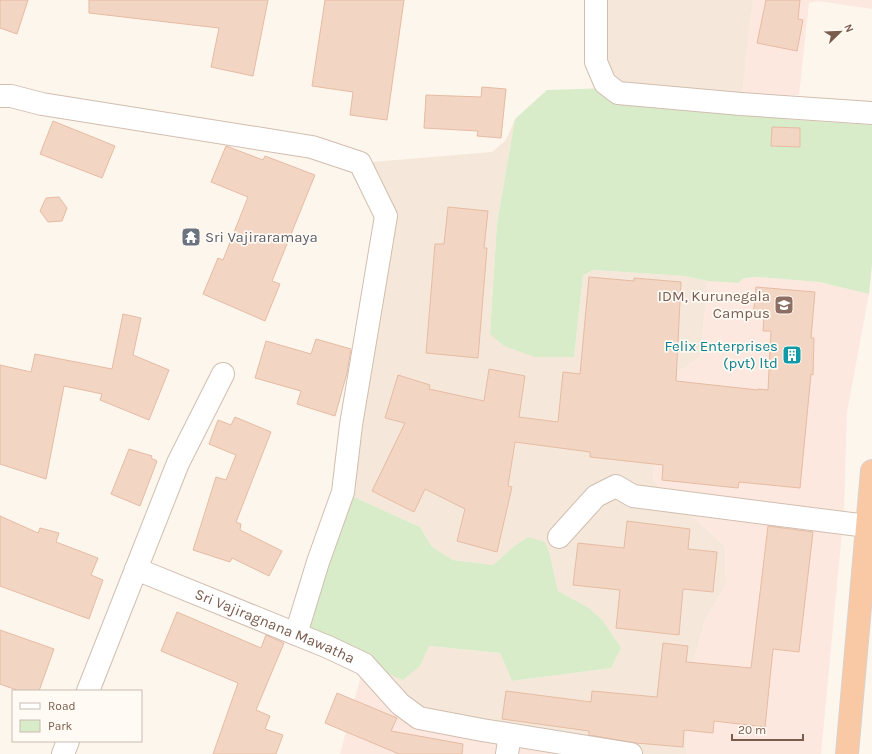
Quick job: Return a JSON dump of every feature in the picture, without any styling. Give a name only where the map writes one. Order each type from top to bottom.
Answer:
[{"type":"highway","points":[[847,754],[866,598],[867,526],[872,471]]},
{"type":"street","points":[[596,0],[596,62],[605,83],[618,92],[741,104],[872,113]]},
{"type":"street","points":[[0,96],[11,96],[42,104],[312,147],[360,163],[386,216],[351,424],[343,492],[318,562],[296,634]]},
{"type":"street","points":[[88,690],[178,463],[222,374]]},
{"type":"street","points":[[559,537],[596,496],[616,486],[634,496],[867,526]]},
{"type":"street","name":"Sri Vajiragnana Mawatha","points":[[136,570],[296,634],[364,664],[400,704],[419,718],[509,745],[631,754]]},
{"type":"street","points":[[63,754],[68,742]]},
{"type":"shaded area","points":[[589,0],[753,0],[742,96],[609,88]]},
{"type":"shaded area","points":[[753,0],[872,0],[872,9],[818,1],[809,3],[799,95],[742,96]]},
{"type":"shaded area","points":[[515,119],[497,223],[490,333],[504,346],[574,357],[583,275],[594,270],[685,276],[708,281],[700,357],[678,372],[663,376],[653,479],[663,494],[688,512],[725,546],[726,585],[705,620],[690,674],[686,754],[631,754],[419,718],[364,664],[420,666],[428,646],[500,653],[512,681],[611,668],[589,608],[558,591],[550,555],[513,547],[493,565],[453,560],[432,547],[420,527],[343,492],[386,216],[360,163],[492,152],[506,140]]},
{"type":"shaded area","points":[[758,277],[819,282],[869,294],[847,412],[844,511],[821,754],[686,754],[690,674],[705,620],[726,585],[725,546],[688,512],[663,494],[653,479],[663,376],[678,372],[700,357],[708,281],[738,283],[744,278]]},
{"type":"shaded area","points":[[364,664],[400,704],[631,754],[340,754]]},
{"type":"green space","points":[[609,88],[742,96],[783,119],[872,125],[872,265],[869,294],[819,282],[758,277],[744,278],[738,283],[708,281],[685,276],[594,270],[583,275],[574,357],[535,357],[504,346],[490,334],[497,223],[515,119],[547,90]]},
{"type":"green space","points":[[343,492],[420,527],[432,547],[453,560],[493,565],[513,547],[528,537],[545,542],[550,555],[558,591],[589,608],[603,621],[621,648],[611,668],[512,681],[500,653],[429,646],[420,666],[403,680],[296,634]]},
{"type":"building","points":[[0,0],[28,0],[17,34],[0,28]]},
{"type":"building","points":[[89,0],[268,0],[253,76],[211,67],[219,28],[89,13]]},
{"type":"building","points":[[325,0],[404,0],[387,120],[350,115],[353,92],[312,86]]},
{"type":"building","points":[[766,0],[800,0],[798,19],[803,20],[797,51],[757,43]]},
{"type":"building","points":[[482,87],[506,89],[501,138],[477,136],[478,131],[424,128],[426,95],[481,97]]},
{"type":"building","points":[[53,121],[115,146],[102,178],[40,154]]},
{"type":"building","points":[[772,127],[800,128],[800,147],[771,146]]},
{"type":"building","points":[[226,146],[263,160],[265,156],[315,175],[272,281],[280,284],[265,321],[203,294],[218,258],[223,260],[248,197],[211,182]]},
{"type":"building","points":[[59,197],[67,208],[62,221],[48,222],[40,211],[46,198]]},
{"type":"building","points":[[448,207],[488,211],[484,248],[487,248],[478,358],[426,353],[435,244],[444,244]]},
{"type":"building","points":[[589,277],[634,281],[634,278],[681,282],[676,381],[758,390],[768,390],[771,331],[763,331],[764,318],[753,317],[756,287],[815,292],[811,338],[814,338],[813,375],[811,374],[800,488],[739,482],[738,488],[662,480],[663,465],[590,457],[590,452],[515,442],[508,486],[512,487],[497,552],[457,541],[465,509],[425,489],[414,512],[372,491],[405,423],[385,418],[398,375],[430,385],[429,389],[484,401],[489,369],[525,376],[519,417],[558,422],[563,372],[580,374]]},
{"type":"building","points":[[123,314],[141,318],[133,355],[169,370],[149,420],[100,400],[102,394],[64,386],[46,479],[0,464],[0,365],[31,372],[35,354],[112,369]]},
{"type":"building","points":[[316,339],[351,349],[347,373],[335,416],[297,404],[301,391],[255,378],[266,341],[311,354]]},
{"type":"building","points":[[235,417],[271,432],[236,522],[241,524],[240,530],[282,551],[269,576],[232,558],[230,562],[193,550],[216,477],[226,480],[236,455],[209,444],[218,420],[231,425]]},
{"type":"building","points":[[129,449],[152,456],[151,458],[157,461],[140,506],[111,494]]},
{"type":"building","points":[[0,516],[38,533],[40,528],[59,533],[56,542],[98,558],[91,575],[103,580],[89,619],[0,586]]},
{"type":"building","points":[[627,521],[690,529],[688,549],[717,552],[713,592],[683,589],[679,635],[616,628],[620,590],[573,585],[578,543],[624,548]]},
{"type":"building","points":[[768,526],[813,532],[799,652],[773,649],[765,727],[714,721],[713,733],[684,730],[683,747],[636,743],[589,735],[589,731],[502,719],[506,691],[591,702],[592,691],[657,697],[663,643],[688,646],[686,662],[751,668]]},
{"type":"building","points":[[177,612],[261,648],[266,635],[284,643],[256,710],[270,716],[265,729],[283,735],[276,754],[213,754],[238,683],[161,651]]},
{"type":"building","points":[[0,630],[54,649],[39,690],[16,690],[0,684]]},
{"type":"building","points":[[337,693],[397,718],[391,731],[463,744],[462,754],[399,754],[325,723]]},
{"type":"place","name":"Sri Vajiraramaya","points":[[191,237]]},
{"type":"place","name":"IDM, Kurunegala Campus","points":[[784,305]]},
{"type":"place","name":"Felix Enterprises (pvt) ltd","points":[[792,355]]}]
